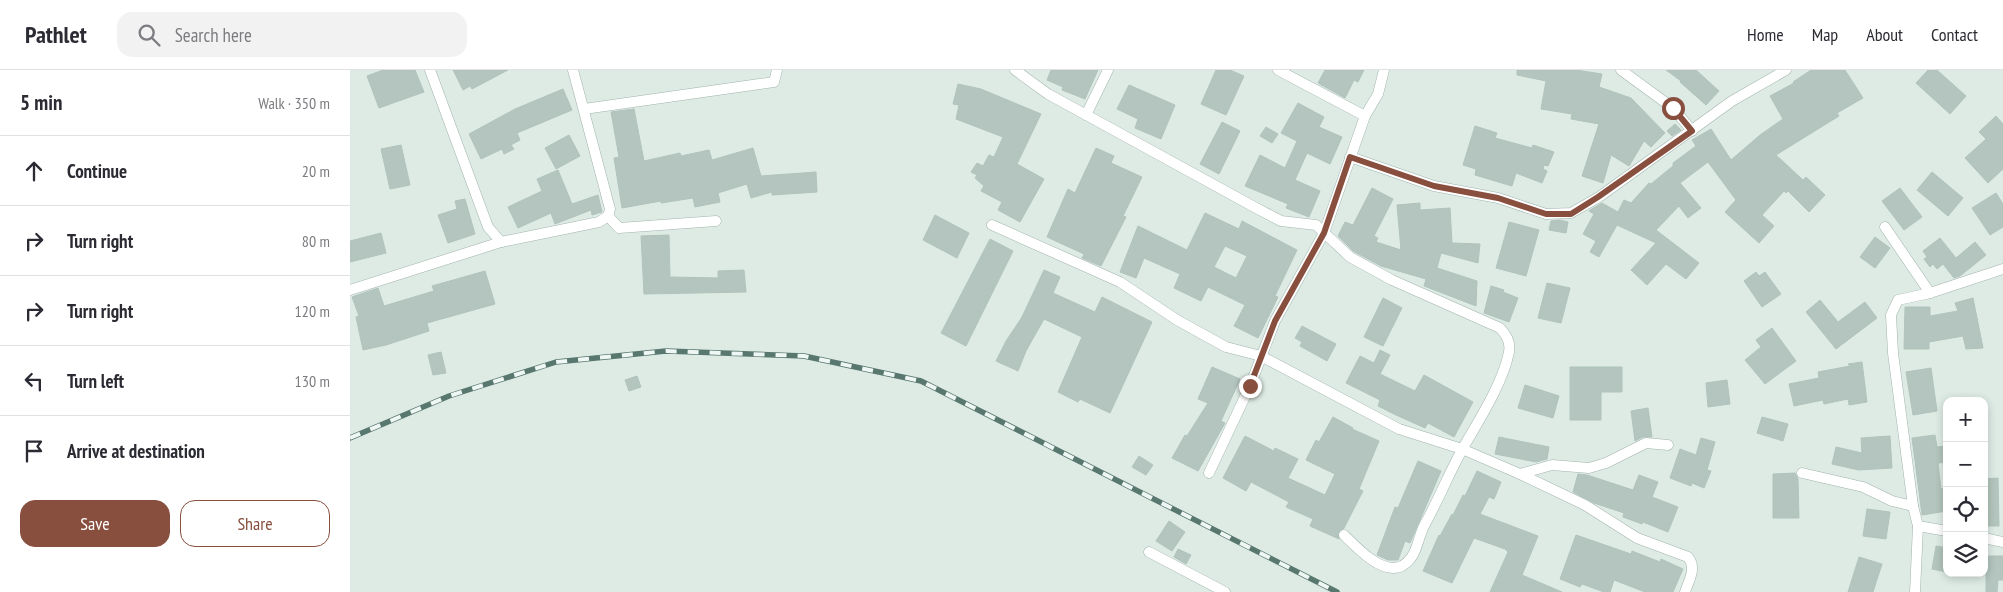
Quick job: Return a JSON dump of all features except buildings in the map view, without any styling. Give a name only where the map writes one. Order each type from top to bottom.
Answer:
[{"type":"street","points":[[430,70],[488,227],[501,242]]},
{"type":"street","points":[[350,290],[501,242],[599,222],[608,216],[610,209],[573,70]]},
{"type":"street","points":[[584,109],[774,82],[777,70]]},
{"type":"street","points":[[1015,70],[1048,94],[1281,221],[1316,225],[1350,257],[1392,280],[1500,328],[1507,336],[1510,350],[1503,371],[1478,425],[1462,449],[1421,531],[1412,557],[1401,567],[1389,567],[1377,563],[1364,555],[1344,535]]},
{"type":"street","points":[[1086,115],[1108,70]]},
{"type":"street","points":[[1278,70],[1365,116]]},
{"type":"street","points":[[1209,473],[1250,386],[1275,321],[1324,233],[1365,116],[1378,94],[1384,70]]},
{"type":"street","points":[[1621,70],[1673,108],[1692,131]]},
{"type":"street","points":[[1350,157],[1434,186],[1498,198],[1546,214],[1571,214],[1598,197],[1732,101],[1786,70]]},
{"type":"street","points":[[608,216],[619,228],[716,221]]},
{"type":"street","points":[[992,225],[1120,282],[1176,320],[1226,347],[1261,356],[1399,429],[1462,449],[1520,474],[1585,505],[1637,538],[1688,557],[1694,568],[1684,592]]},
{"type":"street","points":[[1885,227],[1930,294]]},
{"type":"street","points":[[1915,592],[1918,526],[1913,506],[1892,353],[1890,315],[1898,300],[1930,294],[2003,269]]},
{"type":"street","points":[[1520,474],[1552,465],[1589,468],[1606,463],[1646,443],[1668,445]]},
{"type":"street","points":[[1802,473],[1863,487],[1892,501],[1913,506]]},
{"type":"street","points":[[1918,526],[1943,530]]},
{"type":"street","points":[[1988,539],[2003,542]]},
{"type":"street","points":[[1149,552],[1225,592]]},
{"type":"railway","points":[[350,438],[449,396],[556,362],[666,351],[804,356],[921,381],[1337,592]]},
{"type":"route","points":[[1250,386],[1275,321],[1324,233],[1350,157],[1434,186],[1498,198],[1546,214],[1571,214],[1692,131],[1673,108]]}]
